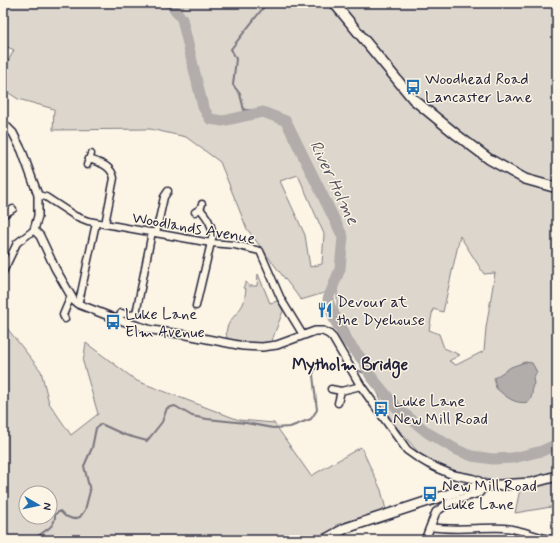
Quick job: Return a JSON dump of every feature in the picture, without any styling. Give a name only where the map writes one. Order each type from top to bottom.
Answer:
[{"type":"main road","points":[[334,3],[399,84],[429,113],[489,160],[525,179],[557,188]]},
{"type":"main road","points":[[324,540],[346,528],[463,490],[485,486],[531,484],[557,476]]},
{"type":"street","points":[[3,272],[17,243],[32,232],[38,216],[38,195],[22,151],[13,134],[5,127]]},
{"type":"street","points":[[89,159],[106,166],[112,171],[114,178],[105,224]]},
{"type":"street","points":[[119,320],[121,313],[130,315],[136,314],[154,233],[164,197],[168,191]]},
{"type":"street","name":"Woodlands Avenue","points":[[38,195],[46,197],[75,216],[96,223],[211,243],[234,245],[260,251],[280,298],[303,335]]},
{"type":"street","points":[[196,306],[213,234],[209,219],[199,208]]},
{"type":"street","points":[[3,215],[13,209]]},
{"type":"street","points":[[78,304],[82,293],[96,223]]},
{"type":"street","points":[[32,232],[40,236],[52,263],[71,296],[78,304],[119,320],[152,330],[243,346],[262,347],[277,345],[315,331],[323,331],[329,334],[333,338],[361,386],[408,450],[416,457],[451,474],[478,480],[485,486],[479,493],[450,502],[436,512],[425,540]]},
{"type":"street","points":[[65,319],[63,315],[71,296]]},
{"type":"street","points":[[331,389],[341,391],[361,386]]},
{"type":"street","points":[[338,403],[341,391]]},
{"type":"street","points":[[430,527],[443,529],[504,528],[518,530],[555,540]]},
{"type":"shaded area","points":[[3,3],[166,3],[179,19],[175,8],[176,9],[172,3],[557,3],[557,470],[530,479],[497,482],[448,469],[419,453],[392,422],[337,310],[337,289],[301,300],[247,229],[220,162],[186,137],[150,129],[53,130],[54,109],[18,99],[3,89],[3,71],[14,50],[3,45]],"holes":[[[298,175],[324,234],[322,264],[310,267],[305,235],[280,181]],[[460,236],[484,274],[495,273],[486,328],[484,351],[456,365],[449,361],[460,355],[444,348],[439,334],[429,330],[433,309],[443,312]]]},
{"type":"shaded area","points":[[258,274],[270,303],[278,301],[283,311],[271,343],[249,344],[231,340],[227,338],[227,328],[244,302],[246,289],[243,288],[246,282],[249,286],[257,286]]},
{"type":"shaded area","points":[[3,323],[41,371],[49,403],[71,435],[98,414],[83,362],[86,343],[137,381],[239,420],[274,423],[311,476],[361,447],[381,490],[386,510],[336,525],[345,535],[354,540],[3,540]]},
{"type":"shaded area","points":[[525,362],[532,363],[537,372],[533,378],[534,384],[532,387],[531,398],[529,402],[524,403],[507,397],[496,388],[494,378],[511,367]]},
{"type":"shaded area","points":[[557,481],[557,506],[515,513],[520,489],[535,487]]},
{"type":"waterway","name":"River Holme","points":[[170,3],[182,19],[203,107],[210,119],[223,121],[263,112],[286,121],[343,237],[340,269],[328,299],[334,319],[347,341],[364,362],[370,375],[396,407],[428,433],[457,450],[472,456],[493,459],[513,458],[542,451],[557,444]]},
{"type":"waterway","points":[[263,112],[257,110],[244,110],[240,94],[233,85],[236,59],[231,49],[267,3]]},
{"type":"waterway","points":[[33,540],[51,526],[55,519],[55,514],[60,511],[65,516],[73,519],[80,517],[85,510],[90,491],[84,466],[92,448],[96,428],[101,424],[125,435],[147,441],[162,422],[167,408],[175,406],[192,416],[207,419],[246,423],[273,428],[290,427],[311,419],[317,410],[313,375],[314,370],[318,367],[326,365],[348,368]]},
{"type":"waterway","points":[[354,369],[370,375]]},
{"type":"place","name":"Woodhead Road Lancaster Lane","points":[[413,87]]},
{"type":"place","name":"Devour at the Dyehouse","points":[[325,310]]},
{"type":"place","name":"Luke Lane Elm Avenue","points":[[113,322]]},
{"type":"place","name":"Luke Lane New Mill Road","points":[[381,409]]},
{"type":"place","name":"New Mill Road Luke Lane","points":[[430,494]]},
{"type":"district","name":"Mytholm Bridge","points":[[350,364]]}]
